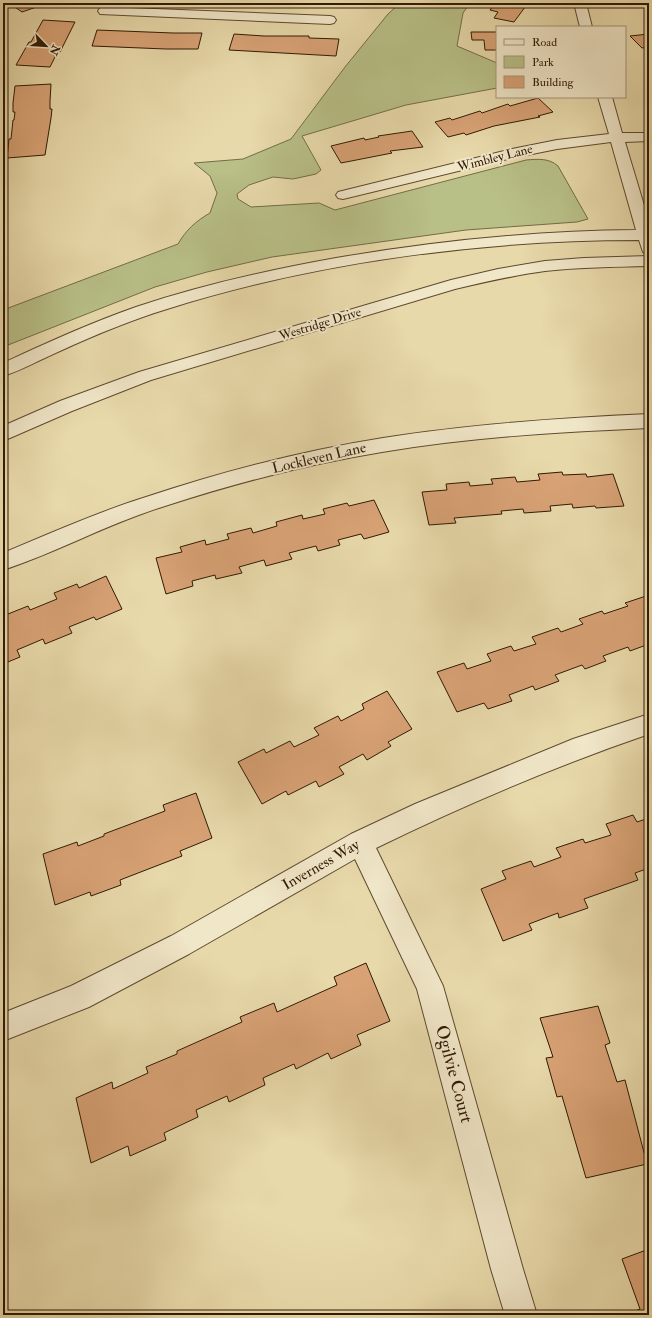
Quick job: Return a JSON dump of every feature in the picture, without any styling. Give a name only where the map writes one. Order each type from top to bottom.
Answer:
[{"type":"street","points":[[580,3],[586,26]]},
{"type":"street","points":[[104,11],[194,9],[330,20]]},
{"type":"street","points":[[3,370],[103,327],[159,306],[227,286],[284,273],[389,254],[469,244],[579,235],[648,240],[606,98]]},
{"type":"street","name":"Wimbley Lane","points":[[343,195],[541,147],[582,140],[617,137],[649,137]]},
{"type":"street","name":"Westridge Drive","points":[[3,434],[66,406],[145,376],[451,285],[498,274],[546,266],[595,262],[649,261]]},
{"type":"street","name":"Lockleven Lane","points":[[3,562],[128,511],[226,480],[298,461],[371,446],[481,432],[590,423],[649,421]]},
{"type":"street","name":"Inverness Way","points":[[3,1027],[79,997],[180,946],[360,843],[431,809],[581,747],[649,724]]},
{"type":"street","name":"Ogilvie Court","points":[[360,843],[430,986],[506,1269],[521,1315]]},
{"type":"green space","points":[[400,3],[470,3],[463,13],[457,46],[496,63],[496,88],[406,105],[302,136],[321,170],[316,174],[293,179],[273,177],[249,185],[237,194],[238,199],[251,207],[319,203],[335,210],[526,160],[539,159],[547,160],[558,166],[588,219],[577,222],[466,230],[272,257],[207,272],[155,287],[3,347],[3,310],[178,244],[184,234],[192,226],[210,213],[217,193],[210,176],[194,163],[243,159],[291,139],[345,67],[388,14]]},
{"type":"building","points":[[9,3],[48,3],[22,12]]},
{"type":"building","points":[[503,3],[528,3],[514,22],[494,18],[498,12],[490,10],[494,5],[501,6]]},
{"type":"building","points":[[43,20],[75,22],[60,52],[58,51],[50,67],[16,65],[29,42],[31,42]]},
{"type":"building","points":[[97,30],[202,33],[198,49],[166,49],[92,46]]},
{"type":"building","points":[[471,32],[496,32],[496,50],[485,50],[484,40],[472,40]]},
{"type":"building","points":[[234,34],[309,36],[309,38],[339,39],[336,56],[229,50]]},
{"type":"building","points":[[649,34],[649,47],[642,48],[630,36]]},
{"type":"building","points":[[51,84],[50,109],[52,109],[45,155],[7,158],[9,139],[11,139],[15,112],[13,112],[13,103],[15,86]]},
{"type":"building","points":[[538,98],[553,112],[538,116],[540,117],[494,126],[466,135],[464,133],[448,137],[435,122],[450,118],[452,120],[480,111],[482,113],[508,104],[510,106]]},
{"type":"building","points":[[412,131],[423,147],[390,151],[392,153],[341,163],[331,146],[364,138],[365,140],[379,137],[378,136]]},
{"type":"building","points":[[562,472],[563,475],[586,474],[587,477],[613,474],[624,506],[573,508],[572,504],[550,506],[551,511],[524,513],[523,509],[501,511],[502,514],[454,518],[456,523],[429,525],[422,492],[447,490],[446,484],[469,482],[470,486],[493,484],[491,479],[515,477],[517,482],[540,480],[538,474]]},
{"type":"building","points":[[374,500],[389,532],[364,539],[361,534],[338,540],[340,545],[318,551],[316,546],[289,553],[292,559],[266,566],[264,560],[239,567],[242,573],[216,579],[215,575],[192,581],[193,586],[166,594],[156,558],[182,552],[180,547],[205,540],[206,545],[229,539],[227,534],[251,528],[253,533],[277,526],[276,522],[302,515],[303,519],[325,514],[323,509],[347,503],[349,506]]},
{"type":"building","points":[[106,576],[122,609],[96,620],[94,617],[69,627],[72,633],[45,644],[43,639],[17,650],[20,657],[3,664],[3,616],[28,606],[30,610],[57,599],[54,593],[77,584],[79,588]]},
{"type":"building","points":[[649,595],[649,644],[630,651],[628,647],[603,656],[606,661],[585,669],[582,665],[555,675],[559,681],[535,690],[533,686],[509,695],[512,701],[488,709],[484,703],[457,712],[437,672],[464,663],[467,669],[491,661],[487,654],[511,646],[514,651],[536,644],[532,637],[558,628],[561,632],[583,624],[579,619],[602,611],[604,614],[628,606],[625,603]]},
{"type":"building","points":[[387,691],[412,729],[388,742],[391,746],[367,760],[363,754],[339,767],[344,774],[319,787],[316,781],[288,795],[286,791],[262,804],[238,762],[264,749],[266,753],[290,741],[294,747],[319,735],[314,728],[338,716],[341,721],[364,709],[362,704]]},
{"type":"building","points":[[196,793],[212,838],[180,851],[182,856],[120,880],[121,885],[91,896],[90,892],[55,905],[43,854],[77,842],[78,846],[104,836],[104,834],[165,811],[163,805]]},
{"type":"building","points":[[633,815],[637,822],[649,818],[649,868],[635,873],[638,880],[584,899],[588,908],[559,918],[558,913],[529,924],[532,930],[503,941],[481,889],[506,879],[502,871],[531,861],[534,867],[561,857],[556,848],[583,839],[585,843],[611,835],[606,824]]},
{"type":"building","points":[[366,963],[390,1021],[357,1035],[361,1045],[331,1059],[328,1053],[296,1069],[294,1064],[263,1078],[265,1085],[229,1102],[227,1096],[196,1110],[198,1117],[164,1133],[166,1140],[130,1156],[128,1146],[91,1163],[76,1098],[112,1082],[113,1089],[148,1073],[146,1067],[177,1054],[177,1051],[242,1022],[240,1017],[274,1003],[277,1012],[337,985],[334,977]]},
{"type":"building","points":[[598,1006],[610,1043],[605,1045],[617,1082],[625,1080],[647,1164],[586,1178],[562,1096],[557,1097],[546,1058],[553,1057],[540,1018]]},
{"type":"building","points":[[649,1249],[649,1315],[636,1315],[635,1311],[640,1309],[622,1259]]}]
